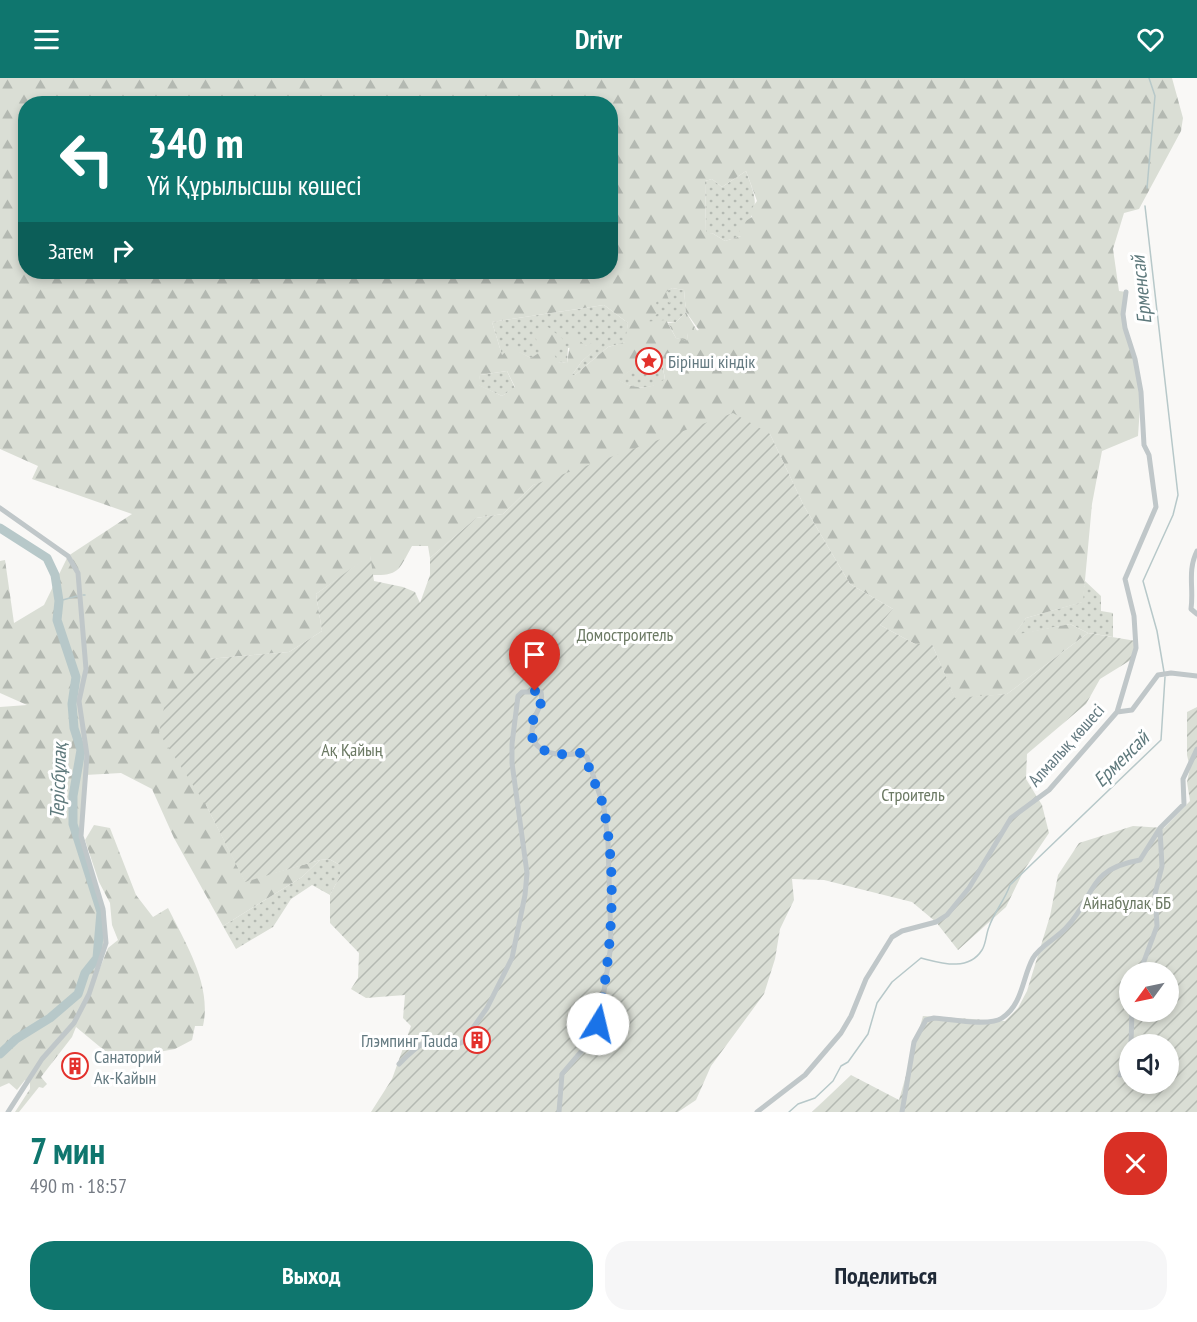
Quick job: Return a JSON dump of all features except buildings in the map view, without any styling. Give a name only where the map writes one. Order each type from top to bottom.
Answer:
[{"type":"street","name":"Алмалық көшесі","points":[[757,1112],[805,1075],[841,1033],[851,1016],[866,979],[892,937],[902,931],[936,922],[947,915],[969,888],[1011,818],[1049,790],[1117,712],[1136,648],[1134,616],[1125,579],[1156,507],[1149,455],[1144,445],[1142,392],[1136,359],[1125,328],[1123,314],[1126,292]]},
{"type":"street","points":[[0,508],[68,556],[78,573],[86,669],[79,701],[87,755],[81,836],[103,909],[106,943],[89,994],[74,1023],[42,1059],[8,1112]]},
{"type":"street","points":[[1197,551],[1190,567],[1193,595],[1191,609],[1197,614]]},
{"type":"street","points":[[1117,712],[1132,710],[1160,674],[1197,676]]},
{"type":"street","points":[[399,1064],[425,1041],[437,1037],[458,1044],[463,1042],[487,1008],[512,958],[527,873],[514,783],[512,744],[518,696],[522,692],[541,692],[543,702],[532,723],[532,734],[537,744],[549,753],[558,756],[580,753],[587,758],[604,808],[611,875],[611,945],[598,1024],[590,1041],[562,1074],[559,1112]]},
{"type":"street","points":[[902,1112],[914,1042],[926,1020],[934,1018],[991,1022],[1001,1019],[1018,999],[1037,952],[1069,925],[1094,883],[1116,866],[1140,860],[1160,828],[1184,804],[1183,779],[1197,749]]},
{"type":"street","points":[[1144,962],[1157,926],[1155,894],[1162,866],[1160,828]]},
{"type":"green space","points":[[0,78],[1172,78],[1183,118],[1181,131],[1139,209],[1124,213],[1113,249],[1119,291],[1126,292],[1123,314],[1141,392],[1138,436],[1102,451],[1092,504],[1083,602],[1026,618],[1014,635],[1070,624],[1088,633],[1007,694],[955,699],[932,644],[915,644],[880,625],[893,609],[850,584],[804,506],[770,434],[533,485],[503,514],[476,518],[430,558],[428,546],[412,546],[398,570],[388,574],[372,575],[370,556],[316,594],[322,631],[289,652],[208,659],[206,805],[245,881],[320,860],[302,877],[223,926],[174,838],[152,789],[121,773],[85,775],[81,836],[103,909],[106,943],[94,983],[108,948],[118,940],[112,925],[110,903],[99,882],[85,840],[94,825],[110,828],[136,895],[153,917],[168,908],[201,980],[205,1011],[203,1026],[195,1026],[192,1040],[175,1049],[111,1056],[76,1027],[72,1037],[41,1077],[47,1084],[43,1088],[39,1087],[19,1112],[15,1112],[30,1089],[30,1082],[25,1080],[17,1090],[9,1083],[0,1087],[0,707],[27,705],[0,693],[0,561],[5,560],[14,623],[44,605],[68,556],[132,514],[32,479],[38,466],[0,449]],"holes":[[[746,171],[757,201],[752,208],[752,217],[738,226],[741,236],[725,241],[712,233],[706,235],[705,181],[712,179],[722,187]],[[672,288],[684,290],[686,312],[699,330],[688,332],[687,340],[676,338],[666,320],[643,322],[661,312],[656,303],[660,297],[670,303],[666,292]],[[604,305],[628,323],[625,342],[608,347],[575,375],[572,375],[582,361],[602,344],[597,341],[585,346],[572,332],[567,363],[558,362],[551,348],[560,349],[563,339],[548,327],[534,332],[540,352],[531,358],[510,347],[502,355],[492,322]],[[661,357],[665,379],[647,387],[630,385],[618,380],[647,358]],[[507,371],[515,387],[502,396],[479,385],[480,375]]]},
{"type":"green space","points":[[746,171],[755,204],[754,211],[741,236],[725,241],[712,233],[706,236],[705,181],[712,179],[722,187]]},
{"type":"green space","points":[[672,288],[684,290],[686,312],[676,322],[641,322],[660,296],[669,302],[665,292]]},
{"type":"green space","points":[[604,305],[628,323],[626,342],[608,347],[575,375],[572,375],[582,361],[601,344],[568,348],[567,363],[557,362],[550,348],[563,339],[531,358],[510,348],[502,355],[492,322]]},
{"type":"green space","points":[[686,312],[699,334],[688,333],[687,341],[676,338],[668,323],[676,322]]},
{"type":"green space","points":[[661,357],[665,380],[659,384],[641,388],[617,380],[647,358]]},
{"type":"green space","points":[[507,371],[515,388],[502,396],[478,385],[480,375]]},
{"type":"green space","name":"Домостроитель","points":[[733,413],[770,434],[804,506],[850,584],[893,609],[880,625],[915,644],[932,644],[955,698],[1007,694],[1088,633],[1136,641],[1134,658],[1100,679],[1086,704],[1027,754],[1026,779],[1042,805],[1049,833],[1024,870],[1006,907],[958,950],[936,922],[912,902],[824,880],[792,879],[794,900],[780,929],[775,959],[764,994],[711,1066],[696,1100],[678,1112],[371,1112],[392,1079],[411,1026],[403,1018],[405,995],[366,998],[351,989],[358,978],[359,953],[330,923],[330,895],[340,876],[340,865],[329,859],[320,860],[245,882],[206,805],[159,733],[165,702],[208,659],[289,652],[322,631],[316,594],[370,555],[374,581],[415,592],[420,603],[430,575],[430,558],[476,518],[503,514],[533,485]]},
{"type":"green space","points":[[1085,581],[1101,596],[1101,611],[1113,613],[1113,637],[1088,633],[1070,624],[1013,636],[1026,618],[1082,602]]},
{"type":"green space","name":"Айнабұлақ ББ","points":[[1197,707],[1197,1112],[812,1112],[851,1075],[899,1100],[923,1016],[1005,1021],[1018,1008],[1027,991],[1050,916],[1058,875],[1079,843],[1133,826],[1164,828],[1190,801],[1187,782],[1190,768],[1187,755],[1187,712]]},
{"type":"green space","points":[[329,859],[340,865],[340,876],[330,895],[312,885],[291,899],[273,927],[236,949],[223,926],[302,877],[320,860]]},
{"type":"waterway","name":"Ерменсай","points":[[1147,188],[1155,96],[1149,78]]},
{"type":"waterway","name":"Ерменсай","points":[[1145,206],[1178,495],[1173,515],[1143,581],[1157,631],[1164,672]]},
{"type":"waterway","name":"Терісбұлақ","points":[[0,528],[47,558],[55,575],[59,601],[57,620],[76,677],[72,704],[74,728],[81,750],[73,796],[73,824],[101,912],[97,958],[85,973],[78,994],[50,1018],[16,1039],[0,1054]]},
{"type":"waterway","points":[[59,601],[77,596]]},
{"type":"waterway","name":"Ерменсай","points":[[789,1112],[798,1104],[815,1098],[833,1081],[841,1066],[848,1062],[868,1034],[877,1003],[892,982],[921,958],[962,964],[976,957],[983,948],[991,922],[1010,885],[1161,740],[1165,677]]},
{"type":"place","name":"Бірінші кіндік","points":[[649,361]]},
{"type":"place","name":"Глэмпинг Tauda","points":[[477,1040]]},
{"type":"place","name":"Санаторий Ак-Кайын","points":[[75,1066]]},
{"type":"route","points":[[535,691],[541,692],[543,702],[532,723],[532,734],[537,744],[543,750],[558,756],[580,753],[587,758],[604,808],[611,875],[611,945],[598,1024]]},
{"type":"park label","name":"Ақ Қайың","points":[[352,749]]},
{"type":"park label","name":"Строитель","points":[[913,794]]}]
